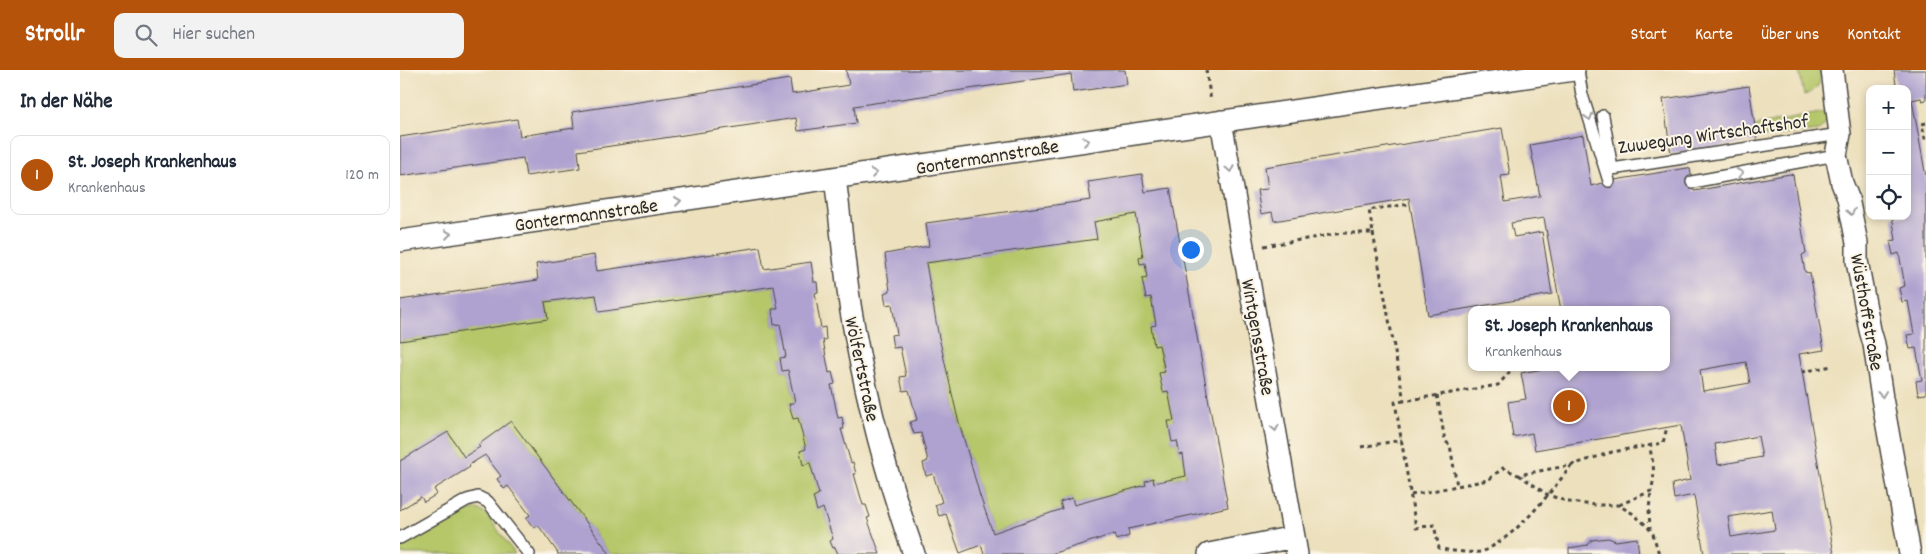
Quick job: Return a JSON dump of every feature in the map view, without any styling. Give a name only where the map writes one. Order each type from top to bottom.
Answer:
[{"type":"street","name":"Gontermannstraße","points":[[400,241],[1576,70]]},
{"type":"street","name":"Wüsthoffstraße","points":[[1832,70],[1840,134],[1836,155],[1848,198],[1910,554]]},
{"type":"street","name":"Wintgensstraße","points":[[1221,121],[1295,545]]},
{"type":"street","name":"Wölfertstraße","points":[[835,178],[851,310],[872,414],[893,496],[914,554]]},
{"type":"street","points":[[1209,554],[1295,545]]},
{"type":"lane","points":[[1576,70],[1609,181]]},
{"type":"lane","name":"Zuwegung Wirtschaftshof","points":[[1604,116],[1612,170],[1840,134]]},
{"type":"lane","points":[[1692,182],[1836,155]]},
{"type":"lane","points":[[400,538],[467,500],[478,497],[488,502],[529,554]]},
{"type":"path","points":[[1206,70],[1211,100]]},
{"type":"path","points":[[1926,123],[1922,124],[1926,143]]},
{"type":"path","points":[[1404,401],[1370,210],[1410,204]]},
{"type":"path","points":[[1261,246],[1342,233],[1373,233]]},
{"type":"path","points":[[1802,372],[1832,366]]},
{"type":"path","points":[[1510,371],[1498,385],[1395,402],[1416,528],[1434,524],[1439,548],[1446,551],[1482,553],[1539,506],[1572,465]]},
{"type":"path","points":[[1437,395],[1444,441],[1450,445],[1457,486]]},
{"type":"path","points":[[1518,475],[1572,465],[1612,452],[1663,443],[1667,427]]},
{"type":"path","points":[[1361,447],[1402,440]]},
{"type":"path","points":[[1649,445],[1654,468],[1654,482],[1649,509],[1650,530],[1659,554]]},
{"type":"path","points":[[1411,495],[1488,480],[1503,468],[1518,475],[1548,495],[1569,502],[1618,505],[1651,491]]},
{"type":"path","points":[[1618,505],[1632,513],[1650,530]]},
{"type":"green space","points":[[1799,70],[1820,70],[1818,86],[1804,95]]},
{"type":"green space","points":[[1825,112],[1829,117],[1819,131],[1757,137],[1755,126]]},
{"type":"green space","points":[[1136,214],[1143,257],[1139,258],[1140,264],[1145,263],[1147,278],[1142,279],[1146,298],[1151,297],[1156,325],[1151,326],[1161,358],[1163,392],[1168,391],[1174,421],[1169,422],[1172,442],[1177,441],[1180,455],[1183,454],[1186,476],[1154,483],[1153,478],[1145,481],[1146,485],[1074,505],[1072,498],[1060,502],[1062,509],[993,533],[962,434],[938,332],[926,263],[1097,238],[1094,222]]},
{"type":"green space","points":[[774,286],[778,309],[772,310],[774,325],[780,324],[786,357],[780,358],[782,371],[788,370],[795,402],[789,404],[793,418],[798,418],[806,449],[800,451],[803,465],[810,463],[819,494],[813,497],[817,510],[823,508],[833,539],[830,541],[838,554],[610,554],[511,421],[478,445],[480,447],[464,457],[448,432],[400,461],[400,341],[548,318],[545,302],[596,295],[599,312]]},
{"type":"green space","points":[[478,509],[488,516],[515,554],[400,554],[400,543],[421,531],[427,534],[469,511]]},
{"type":"building","points":[[846,70],[1125,70],[1127,84],[1073,92],[1071,74],[854,106],[856,123],[798,131],[796,118],[578,151],[580,168],[526,176],[523,158],[400,176],[400,137],[517,119],[520,136],[574,128],[572,112],[790,79],[792,94],[849,85]]},
{"type":"building","points":[[1894,70],[1926,70],[1926,100],[1922,101],[1921,98],[1912,100],[1926,177],[1926,394],[1918,395],[1916,381],[1922,380],[1916,348],[1910,349],[1907,335],[1914,334],[1908,301],[1902,302],[1899,288],[1905,286],[1899,253],[1893,255],[1890,241],[1896,240],[1893,220],[1911,220],[1911,85],[1896,85]]},
{"type":"building","points":[[1749,86],[1757,141],[1671,154],[1663,99]]},
{"type":"building","points":[[1502,128],[1510,175],[1501,176],[1505,202],[1540,196],[1530,145],[1583,135],[1591,186],[1609,181],[1687,168],[1690,169],[1694,191],[1793,175],[1806,253],[1802,255],[1805,272],[1810,273],[1824,350],[1799,354],[1834,554],[1704,554],[1694,495],[1674,499],[1672,484],[1690,480],[1681,425],[1535,450],[1532,433],[1513,437],[1508,402],[1526,399],[1521,373],[1532,371],[1670,371],[1670,306],[1560,306],[1544,218],[1511,223],[1514,237],[1542,232],[1552,294],[1481,306],[1468,306],[1468,308],[1428,315],[1409,198],[1274,221],[1272,212],[1261,214],[1257,190],[1268,189],[1265,167]],"holes":[[[1746,362],[1750,383],[1703,391],[1700,370]],[[1758,436],[1762,457],[1718,465],[1715,444]],[[1772,510],[1775,530],[1731,537],[1728,517]]]},
{"type":"building","points":[[1142,174],[1145,192],[1170,188],[1228,507],[1128,529],[1129,536],[1116,540],[1114,534],[1051,554],[984,554],[981,545],[960,553],[946,514],[939,516],[935,505],[942,502],[933,474],[926,476],[923,463],[928,461],[921,433],[914,434],[910,422],[917,420],[909,390],[903,391],[900,377],[906,376],[900,347],[893,348],[891,335],[897,334],[892,304],[886,305],[884,293],[890,291],[885,254],[929,246],[926,223],[1091,200],[1088,182]],"holes":[[[1136,214],[1143,257],[1139,258],[1140,264],[1145,263],[1147,278],[1142,279],[1146,298],[1151,297],[1156,325],[1151,326],[1154,346],[1159,345],[1165,372],[1159,373],[1163,392],[1168,391],[1174,421],[1168,421],[1172,442],[1177,441],[1180,455],[1183,454],[1186,476],[1154,483],[1153,478],[1145,481],[1146,485],[1074,505],[1072,498],[1060,502],[1062,509],[993,533],[980,496],[957,415],[938,333],[926,263],[1097,239],[1094,222]]]},
{"type":"building","points":[[760,247],[764,269],[811,262],[814,282],[817,282],[818,292],[815,293],[821,328],[825,327],[826,340],[823,340],[829,373],[832,372],[835,384],[831,385],[838,418],[842,417],[844,429],[841,429],[851,463],[853,462],[856,474],[854,474],[863,505],[866,505],[870,517],[867,518],[880,554],[838,554],[830,541],[833,539],[823,508],[817,511],[813,497],[819,494],[810,463],[803,465],[800,451],[806,449],[798,418],[793,419],[789,404],[795,402],[788,370],[782,371],[780,358],[786,357],[780,324],[774,325],[772,309],[778,309],[774,286],[599,312],[596,295],[545,302],[548,319],[400,341],[400,300],[538,280],[536,264],[594,255],[597,271]]},
{"type":"building","points":[[511,421],[610,554],[557,554],[538,525],[534,528],[526,518],[530,515],[508,486],[504,489],[497,479],[501,476],[485,455],[469,465],[470,467],[434,489],[437,494],[424,502],[421,497],[400,510],[400,461],[448,432],[464,457],[480,447],[478,445]]},
{"type":"building","points":[[1608,538],[1616,541],[1637,538],[1639,554],[1569,554],[1569,548],[1588,545],[1592,540]]},
{"type":"place","name":"St. Joseph Krankenhaus","points":[[1569,406]]}]
